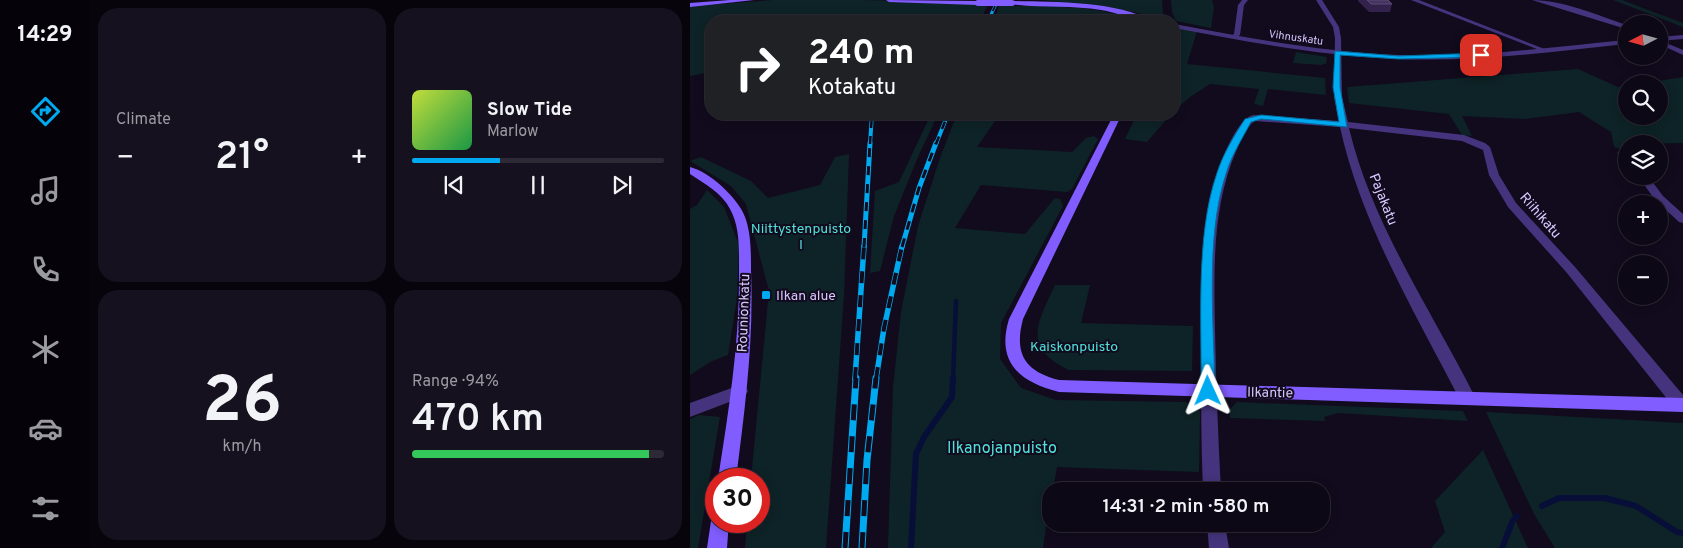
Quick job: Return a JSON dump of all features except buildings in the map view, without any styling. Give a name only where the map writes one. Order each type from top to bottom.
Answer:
[{"type":"main road","points":[[690,5],[751,0]]},
{"type":"main road","points":[[888,0],[978,3],[1027,2],[1110,11],[1125,15]]},
{"type":"main road","name":"Ilkantie","points":[[1115,120],[1017,315],[1013,328],[1012,348],[1017,360],[1025,369],[1045,383],[1059,386],[1682,405]]},
{"type":"main road","name":"Rounionkatu","points":[[690,170],[718,188],[736,209],[741,223],[747,301],[740,391],[729,468]]},
{"type":"main road","points":[[716,548],[718,533]]},
{"type":"street","points":[[1234,36],[1237,35],[1241,5],[1245,0]]},
{"type":"street","name":"Pajakatu","points":[[1319,0],[1336,27],[1338,38],[1337,87],[1344,125],[1364,193],[1378,226],[1467,397]]},
{"type":"street","points":[[1414,0],[1544,50]]},
{"type":"street","points":[[1535,0],[1589,14],[1618,24]]},
{"type":"street","name":"Vihnuskatu","points":[[1180,27],[1280,46],[1399,58],[1436,58],[1618,43]]},
{"type":"street","points":[[1668,39],[1683,37]]},
{"type":"street","points":[[1668,45],[1683,53]]},
{"type":"street","name":"Riihikatu","points":[[1208,391],[1208,251],[1210,223],[1221,174],[1230,153],[1248,121],[1253,118],[1270,118],[1464,138],[1482,145],[1487,149],[1497,182],[1512,206],[1576,277],[1682,405]]},
{"type":"street","points":[[1650,185],[1659,198],[1683,220]]},
{"type":"street","points":[[690,410],[740,391]]},
{"type":"street","points":[[1208,391],[1212,482]]},
{"type":"street","points":[[1217,532],[1219,548]]},
{"type":"green space","points":[[774,0],[867,0],[988,4],[983,15],[705,15],[705,73],[690,76],[690,6]]},
{"type":"green space","points":[[1041,0],[1162,0],[1164,15],[1147,15],[1108,7]]},
{"type":"green space","points":[[1171,0],[1212,0],[1214,7],[1211,28],[1180,22],[1180,15],[1173,15]]},
{"type":"green space","points":[[1613,0],[1622,0],[1662,15],[1652,15]]},
{"type":"green space","points":[[999,6],[1050,6],[1105,11],[1121,15],[996,15]]},
{"type":"green space","points":[[1668,17],[1683,23],[1683,27],[1668,21]]},
{"type":"green space","points":[[1180,29],[1197,31],[1187,64],[1325,78],[1326,95],[1268,89],[1263,106],[1254,104],[1259,89],[1210,84],[1180,106]]},
{"type":"green space","points":[[1296,52],[1327,57],[1326,64],[1293,63]]},
{"type":"green space","points":[[1578,69],[1618,87],[1618,125],[1668,125],[1668,79],[1683,77],[1683,143],[1668,143],[1668,135],[1618,135],[1618,148],[1614,147],[1611,132],[1579,112],[1525,119],[1462,116],[1472,136],[1462,135],[1449,114],[1349,103],[1347,87]]},
{"type":"green space","points":[[928,120],[935,120],[894,216],[880,271],[870,273],[875,191],[899,182]]},
{"type":"green space","name":"Ilkanojanpuisto","points":[[955,120],[995,121],[977,147],[1072,152],[1086,138],[1094,136],[1098,139],[1072,189],[1067,192],[981,185],[955,228],[1025,234],[1055,198],[1060,199],[1063,206],[1001,323],[1000,359],[1021,388],[1056,400],[1186,402],[1200,412],[1199,472],[1057,467],[1054,482],[1042,482],[1042,532],[1045,532],[1043,548],[888,548],[893,387],[901,312],[918,226]]},
{"type":"green space","points":[[1134,120],[1166,120],[1147,142],[1125,139]]},
{"type":"green space","name":"Niittystenpuisto I","points":[[849,154],[844,295],[826,548],[745,548],[746,533],[770,533],[770,468],[752,468],[769,291],[746,204],[731,186],[690,161],[701,157],[751,181],[768,198],[820,185],[835,157]]},
{"type":"green space","points":[[707,190],[724,207],[739,245],[737,298],[728,355],[712,361],[690,375],[690,209],[697,205]]},
{"type":"green space","name":"Kaiskonpuisto","points":[[1055,285],[1090,285],[1081,323],[1193,326],[1192,371],[1069,370],[1054,361],[1044,352],[1039,343],[1038,333],[1039,322]]},
{"type":"green space","points":[[1237,402],[1463,411],[1468,421],[1338,413],[1324,417],[1325,421],[1230,418],[1230,409]]},
{"type":"green space","points":[[1486,412],[1683,423],[1683,548],[1555,548],[1534,514]]},
{"type":"green space","points":[[699,415],[720,417],[711,468],[705,468],[705,506],[698,548],[690,548],[690,419]]},
{"type":"green space","points":[[1483,450],[1528,548],[1431,548],[1445,532],[1435,501]]},
{"type":"waterway","points":[[953,379],[956,301]]},
{"type":"waterway","points":[[911,548],[916,454],[924,437],[952,397],[953,378]]},
{"type":"waterway","points":[[1542,506],[1559,498],[1605,498],[1636,506],[1677,532],[1683,533]]},
{"type":"waterway","points":[[1502,548],[1513,520],[1517,516]]},
{"type":"railway","points":[[991,15],[998,0]]},
{"type":"railway","points":[[870,144],[872,120]]},
{"type":"railway","points":[[936,144],[946,120]]},
{"type":"railway","points":[[864,247],[870,143]]},
{"type":"railway","points":[[902,247],[919,188],[936,143]]},
{"type":"railway","points":[[855,379],[864,246]]},
{"type":"railway","points":[[876,379],[884,328],[902,246]]},
{"type":"railway","points":[[845,548],[856,378]]},
{"type":"railway","points":[[862,548],[867,460],[876,378]]},
{"type":"place","name":"Ilkan alue","points":[[766,295]]},
{"type":"route","points":[[1208,391],[1208,251],[1210,223],[1214,198],[1221,174],[1239,135],[1248,121],[1261,117],[1344,125],[1337,87],[1337,53],[1399,58],[1481,55]]}]
